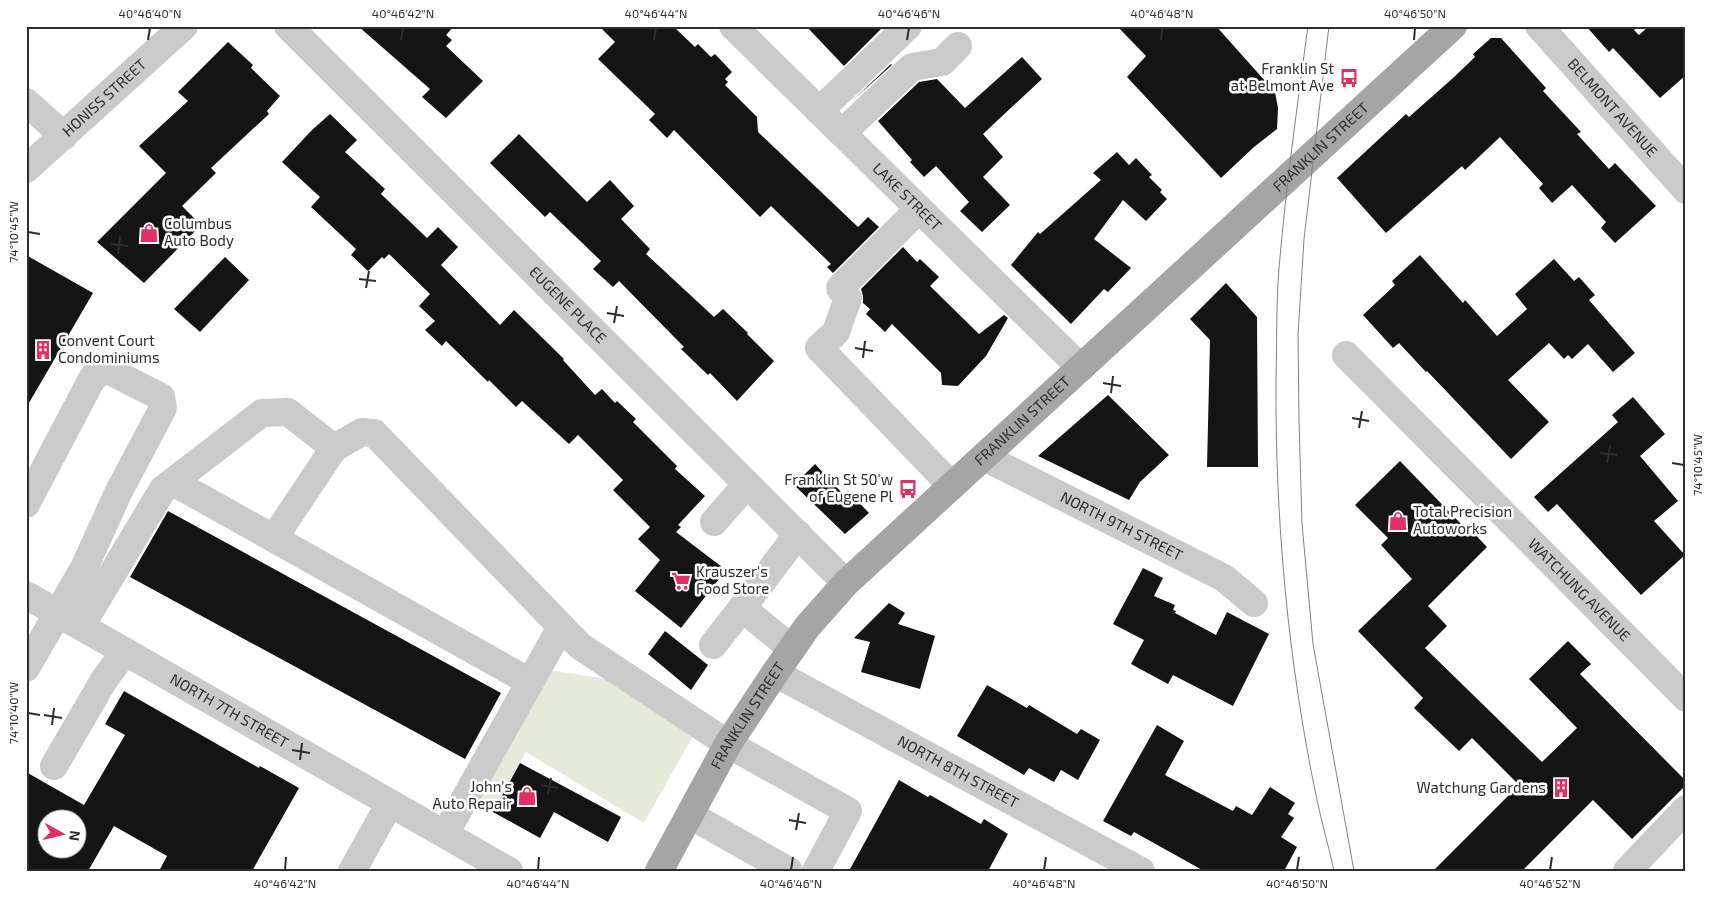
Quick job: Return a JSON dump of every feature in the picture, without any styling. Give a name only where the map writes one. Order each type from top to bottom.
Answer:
[{"type":"main road","name":"FRANKLIN STREET","points":[[659,871],[728,744],[807,627],[846,583],[1453,26]]},
{"type":"street","name":"HONISS STREET","points":[[26,169],[184,26]]},
{"type":"street","name":"EUGENE PLACE","points":[[288,26],[846,583]]},
{"type":"street","points":[[819,111],[908,26]]},
{"type":"street","name":"BELMONT AVENUE","points":[[1538,26],[1686,190]]},
{"type":"street","name":"LAKE STREET","points":[[750,32],[819,111],[1081,368]]},
{"type":"street","points":[[842,133],[912,67],[942,62],[958,46]]},
{"type":"street","points":[[26,102],[64,136]]},
{"type":"street","points":[[919,209],[840,288],[848,298],[836,332],[819,348],[952,486]]},
{"type":"street","name":"WATCHUNG AVENUE","points":[[1346,355],[1686,698]]},
{"type":"street","points":[[26,504],[94,377],[106,369],[161,397],[163,408],[118,493],[84,568],[70,620]]},
{"type":"street","points":[[26,668],[70,620],[163,489],[262,413],[288,412],[334,448]]},
{"type":"street","points":[[274,538],[334,448],[362,432],[374,433],[580,646],[728,744],[848,811],[816,871]]},
{"type":"street","name":"NORTH 9TH STREET","points":[[984,457],[1224,578],[1254,603]]},
{"type":"street","points":[[172,482],[530,682]]},
{"type":"street","points":[[714,522],[747,484]]},
{"type":"street","points":[[713,645],[798,534]]},
{"type":"street","name":"NORTH 7TH STREET","points":[[26,595],[509,871]]},
{"type":"street","points":[[742,608],[792,649]]},
{"type":"street","points":[[445,834],[561,627]]},
{"type":"street","points":[[54,766],[104,680],[125,651]]},
{"type":"street","name":"NORTH 8TH STREET","points":[[775,672],[1141,871]]},
{"type":"street","points":[[352,871],[390,803]]},
{"type":"street","points":[[1627,871],[1686,810]]},
{"type":"street","points":[[690,815],[789,871]]},
{"type":"green space","points":[[549,670],[606,679],[693,736],[644,823],[526,752],[493,809],[478,802]]},
{"type":"building","points":[[358,26],[454,26],[446,35],[452,40],[446,46],[483,81],[446,118],[422,97],[430,89]]},
{"type":"building","points":[[599,26],[673,26],[695,47],[698,44],[711,57],[715,54],[732,72],[725,79],[728,82],[725,85],[757,117],[758,132],[858,227],[868,217],[879,227],[833,273],[827,267],[831,264],[771,206],[760,217],[674,130],[667,138],[649,120],[655,114],[598,59],[615,42]]},
{"type":"building","points":[[806,26],[884,26],[844,66]]},
{"type":"building","points":[[1117,26],[1216,26],[1275,92],[1278,108],[1277,129],[1254,147],[1221,178],[1127,77],[1146,56]]},
{"type":"building","points":[[1586,26],[1638,26],[1634,30],[1639,35],[1649,26],[1686,26],[1686,75],[1660,98],[1613,48],[1609,52]]},
{"type":"building","points":[[1491,38],[1501,38],[1546,88],[1543,91],[1581,132],[1577,134],[1609,169],[1615,163],[1656,206],[1615,243],[1601,228],[1606,222],[1572,185],[1552,203],[1539,188],[1543,184],[1500,137],[1465,170],[1462,166],[1386,233],[1337,178],[1406,114],[1409,117],[1453,78],[1475,57],[1473,54]]},
{"type":"building","points":[[228,42],[253,65],[251,68],[280,96],[267,111],[269,114],[211,168],[216,173],[182,206],[201,225],[144,283],[97,242],[166,173],[139,146],[188,101],[178,92]]},
{"type":"building","points":[[1022,57],[1042,79],[983,134],[1003,157],[983,177],[1010,205],[982,232],[960,211],[969,202],[936,166],[924,177],[910,162],[912,160],[878,121],[919,82],[937,79],[965,108]]},
{"type":"building","points":[[891,64],[892,65],[853,100]]},
{"type":"building","points":[[330,114],[357,140],[345,152],[385,189],[381,194],[427,238],[438,227],[458,247],[441,265],[500,325],[514,310],[564,359],[595,395],[602,389],[615,403],[617,401],[636,419],[633,422],[677,466],[675,469],[705,496],[678,525],[681,527],[676,532],[726,570],[681,628],[635,591],[660,560],[638,539],[650,527],[613,490],[623,480],[578,435],[569,444],[522,401],[516,407],[446,341],[442,346],[425,330],[435,321],[419,306],[430,294],[389,254],[384,259],[382,257],[368,271],[351,255],[356,249],[311,207],[320,197],[282,162]]},
{"type":"building","points":[[519,134],[587,202],[610,180],[634,206],[621,219],[650,249],[646,254],[714,317],[723,309],[774,361],[737,401],[710,373],[708,375],[681,349],[684,347],[619,281],[613,287],[593,269],[601,261],[550,212],[545,217],[490,163]]},
{"type":"building","points":[[1117,152],[1129,165],[1136,158],[1152,175],[1149,177],[1162,190],[1160,192],[1167,199],[1146,221],[1123,200],[1094,239],[1131,268],[1108,292],[1104,289],[1071,324],[1011,265],[1038,232],[1040,234],[1101,180],[1093,173]]},
{"type":"building","points":[[903,247],[917,262],[920,259],[939,277],[930,286],[979,334],[1004,315],[1008,318],[986,356],[958,386],[942,385],[941,373],[892,324],[885,332],[866,314],[870,309],[863,303],[861,289]]},
{"type":"building","name":"Convent Court Condominiums","points":[[26,255],[93,293],[26,408]]},
{"type":"building","points":[[1420,255],[1463,303],[1465,300],[1497,336],[1527,309],[1515,294],[1554,259],[1574,281],[1579,277],[1595,295],[1589,300],[1635,353],[1613,372],[1588,344],[1572,359],[1568,355],[1564,359],[1549,343],[1508,380],[1549,422],[1511,459],[1399,343],[1393,348],[1363,315],[1395,285],[1392,281]]},
{"type":"building","name":"Convent Court Condominiums","points":[[225,257],[249,280],[200,332],[174,309]]},
{"type":"building","points":[[1226,283],[1257,317],[1258,467],[1207,467],[1210,340],[1190,319]]},
{"type":"building","points":[[1108,395],[1169,455],[1140,482],[1129,500],[1038,456]]},
{"type":"building","points":[[1633,397],[1665,434],[1640,456],[1678,501],[1654,521],[1685,555],[1641,595],[1557,504],[1548,512],[1534,497],[1618,422],[1612,415]]},
{"type":"building","points":[[1400,461],[1464,527],[1466,525],[1487,547],[1428,606],[1447,626],[1425,648],[1542,762],[1577,728],[1529,679],[1568,641],[1591,664],[1580,674],[1686,781],[1686,785],[1632,839],[1593,800],[1522,871],[1433,871],[1519,785],[1472,738],[1459,751],[1414,708],[1423,698],[1358,631],[1412,579],[1381,545],[1388,538],[1355,505]]},
{"type":"building","points":[[815,464],[844,495],[848,491],[869,513],[845,534],[794,485]]},
{"type":"building","points":[[168,511],[501,693],[465,759],[130,577]]},
{"type":"building","points":[[1143,568],[1163,578],[1154,596],[1175,605],[1173,610],[1176,611],[1175,613],[1216,635],[1227,612],[1269,634],[1233,706],[1173,675],[1168,684],[1131,664],[1144,640],[1113,624]]},
{"type":"building","points":[[889,603],[905,613],[898,624],[935,636],[920,689],[861,672],[870,642],[854,638]]},
{"type":"building","points":[[665,631],[708,665],[691,690],[648,654]]},
{"type":"building","points":[[987,685],[1027,708],[1029,705],[1077,734],[1081,729],[1100,740],[1078,780],[1061,770],[1054,782],[1029,768],[1024,775],[957,736]]},
{"type":"building","points":[[124,691],[259,768],[260,766],[299,788],[252,871],[159,871],[167,856],[114,826],[88,871],[26,871],[26,772],[84,805],[125,735],[105,724]]},
{"type":"building","points":[[1157,725],[1184,741],[1165,775],[1233,811],[1236,806],[1252,815],[1270,787],[1295,803],[1288,814],[1294,818],[1281,837],[1297,847],[1284,871],[1204,871],[1134,832],[1131,836],[1103,821]]},
{"type":"building","points":[[520,763],[621,817],[608,842],[554,812],[540,838],[493,812]]},
{"type":"building","points":[[899,780],[981,824],[984,819],[1008,834],[988,871],[849,871]]},
{"type":"tram line","points":[[1308,26],[1288,177],[1278,282],[1276,432],[1285,591],[1298,696],[1317,800],[1334,871]]},
{"type":"tram line","points":[[1329,26],[1304,239],[1298,334],[1302,524],[1313,644],[1354,871]]},
{"type":"place","name":"Franklin St at Belmont Ave","points":[[1349,78]]},
{"type":"place","name":"Columbus Auto Body","points":[[149,233]]},
{"type":"place","name":"Convent Court Condominiums","points":[[43,350]]},
{"type":"place","name":"Franklin St 50'w of Eugene Pl","points":[[908,489]]},
{"type":"place","name":"Total Precision Autoworks","points":[[1398,521]]},
{"type":"place","name":"Krauszer's Food Store","points":[[681,581]]},
{"type":"place","name":"Watchung Gardens","points":[[1561,788]]},
{"type":"place","name":"John's Auto Repair","points":[[527,796]]}]
